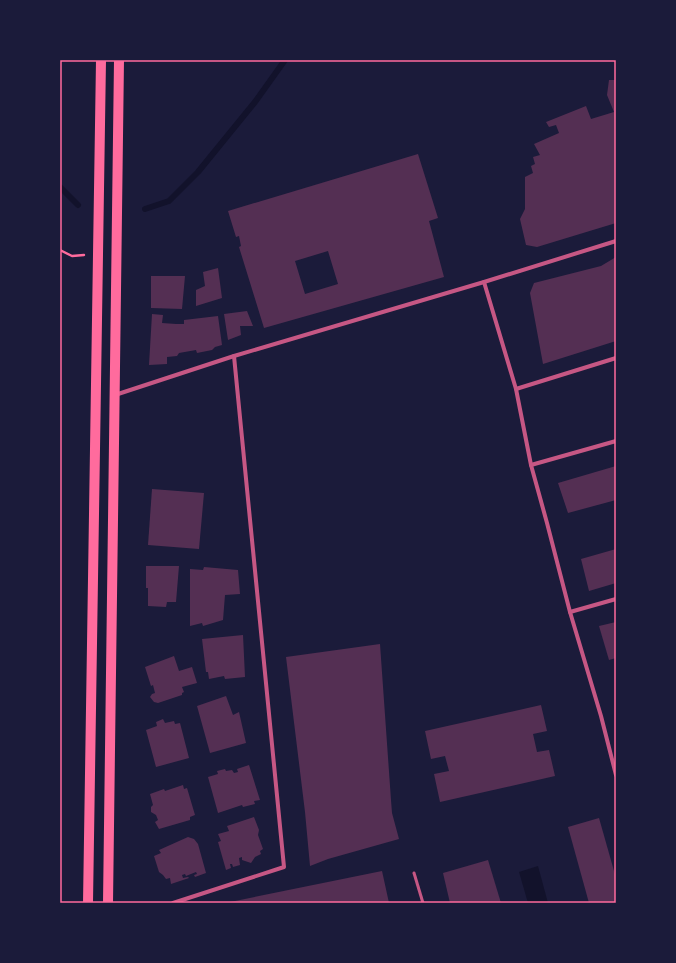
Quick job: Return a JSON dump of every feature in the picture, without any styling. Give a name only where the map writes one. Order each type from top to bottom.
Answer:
[{"type":"main road","points":[[88,903],[101,60]]},
{"type":"main road","points":[[108,903],[119,60]]},
{"type":"street","points":[[115,395],[234,356],[484,282],[616,240]]},
{"type":"street","points":[[484,282],[516,389],[531,465],[548,523],[570,612],[614,759],[616,775]]},
{"type":"street","points":[[173,903],[284,867],[234,356]]},
{"type":"street","points":[[516,389],[616,358]]},
{"type":"street","points":[[531,465],[616,441]]},
{"type":"street","points":[[570,612],[616,599]]},
{"type":"lane","points":[[414,873],[423,903]]},
{"type":"path","points":[[60,250],[72,256],[98,254]]},
{"type":"shaded area","points":[[538,866],[548,903],[528,903],[519,872]]},
{"type":"building","points":[[609,80],[616,80],[616,223],[537,247],[526,245],[520,219],[525,209],[525,177],[533,173],[531,166],[535,164],[533,157],[540,155],[534,144],[559,133],[556,125],[549,127],[546,122],[586,106],[591,119],[614,112],[607,95]]},
{"type":"building","points":[[418,154],[438,218],[429,221],[444,277],[264,328],[239,247],[241,246],[239,236],[236,237],[228,211]],"holes":[[[328,251],[338,284],[305,294],[295,261]]]},
{"type":"building","points":[[616,257],[616,341],[543,364],[530,293],[534,283],[601,266]]},
{"type":"building","points":[[218,268],[222,298],[196,306],[196,290],[205,286],[203,272]]},
{"type":"building","points":[[151,276],[185,276],[182,309],[151,308]]},
{"type":"building","points":[[247,311],[253,326],[240,326],[241,335],[228,340],[224,314]]},
{"type":"building","points":[[152,314],[163,315],[162,323],[176,324],[184,324],[184,320],[218,316],[222,345],[215,347],[212,350],[197,353],[196,350],[179,353],[177,356],[167,357],[167,364],[149,365]]},
{"type":"building","points":[[616,466],[616,500],[568,513],[558,483]]},
{"type":"building","points":[[152,489],[204,493],[199,549],[148,545]]},
{"type":"building","points":[[616,549],[616,583],[589,591],[581,559]]},
{"type":"building","points":[[146,566],[179,566],[176,602],[167,602],[166,607],[148,606]]},
{"type":"building","points":[[204,567],[238,570],[240,594],[225,595],[223,620],[203,626],[202,623],[190,626],[190,569],[203,570]]},
{"type":"building","points":[[616,622],[616,658],[609,660],[599,626]]},
{"type":"building","points":[[243,635],[245,677],[225,679],[224,676],[209,679],[208,672],[206,672],[202,639]]},
{"type":"building","points":[[380,644],[392,813],[399,839],[328,859],[310,866],[286,657]]},
{"type":"building","points":[[174,656],[179,671],[192,667],[197,683],[182,687],[184,692],[182,695],[158,703],[154,702],[150,697],[155,693],[153,685],[151,686],[145,667]]},
{"type":"building","points":[[226,696],[233,715],[239,712],[246,743],[210,753],[197,706]]},
{"type":"building","points":[[541,705],[547,731],[533,734],[537,752],[549,750],[555,776],[440,802],[434,774],[449,771],[445,756],[431,759],[425,731]]},
{"type":"building","points":[[163,719],[165,723],[174,721],[175,724],[180,723],[189,758],[156,767],[146,730],[157,726],[156,722]]},
{"type":"building","points":[[249,765],[260,800],[254,801],[255,804],[243,807],[242,805],[218,813],[208,777],[218,774],[217,771],[225,769],[226,771],[232,770],[234,773],[238,772],[237,769]]},
{"type":"building","points":[[183,785],[184,789],[187,788],[195,815],[190,817],[190,820],[159,829],[155,822],[158,820],[156,815],[151,812],[151,807],[153,805],[150,794]]},
{"type":"building","points":[[254,817],[259,830],[258,835],[263,849],[260,851],[261,854],[255,857],[251,863],[242,860],[242,857],[239,858],[240,865],[233,867],[232,864],[230,864],[231,868],[226,870],[218,842],[221,841],[218,834],[229,831],[227,826]]},
{"type":"building","points":[[599,818],[616,878],[616,903],[589,903],[568,827]]},
{"type":"building","points":[[188,837],[194,839],[198,844],[206,873],[195,877],[194,875],[197,874],[196,872],[186,876],[185,874],[182,875],[183,878],[189,878],[171,884],[170,878],[166,879],[159,872],[154,856],[161,853],[159,850]]},
{"type":"building","points":[[488,860],[501,903],[450,903],[443,873]]},
{"type":"building","points":[[382,871],[389,903],[230,903],[230,902]]},
{"type":"waterway","points":[[145,209],[169,201],[198,172],[255,102],[285,60]]},
{"type":"waterway","points":[[60,187],[78,205]]}]
